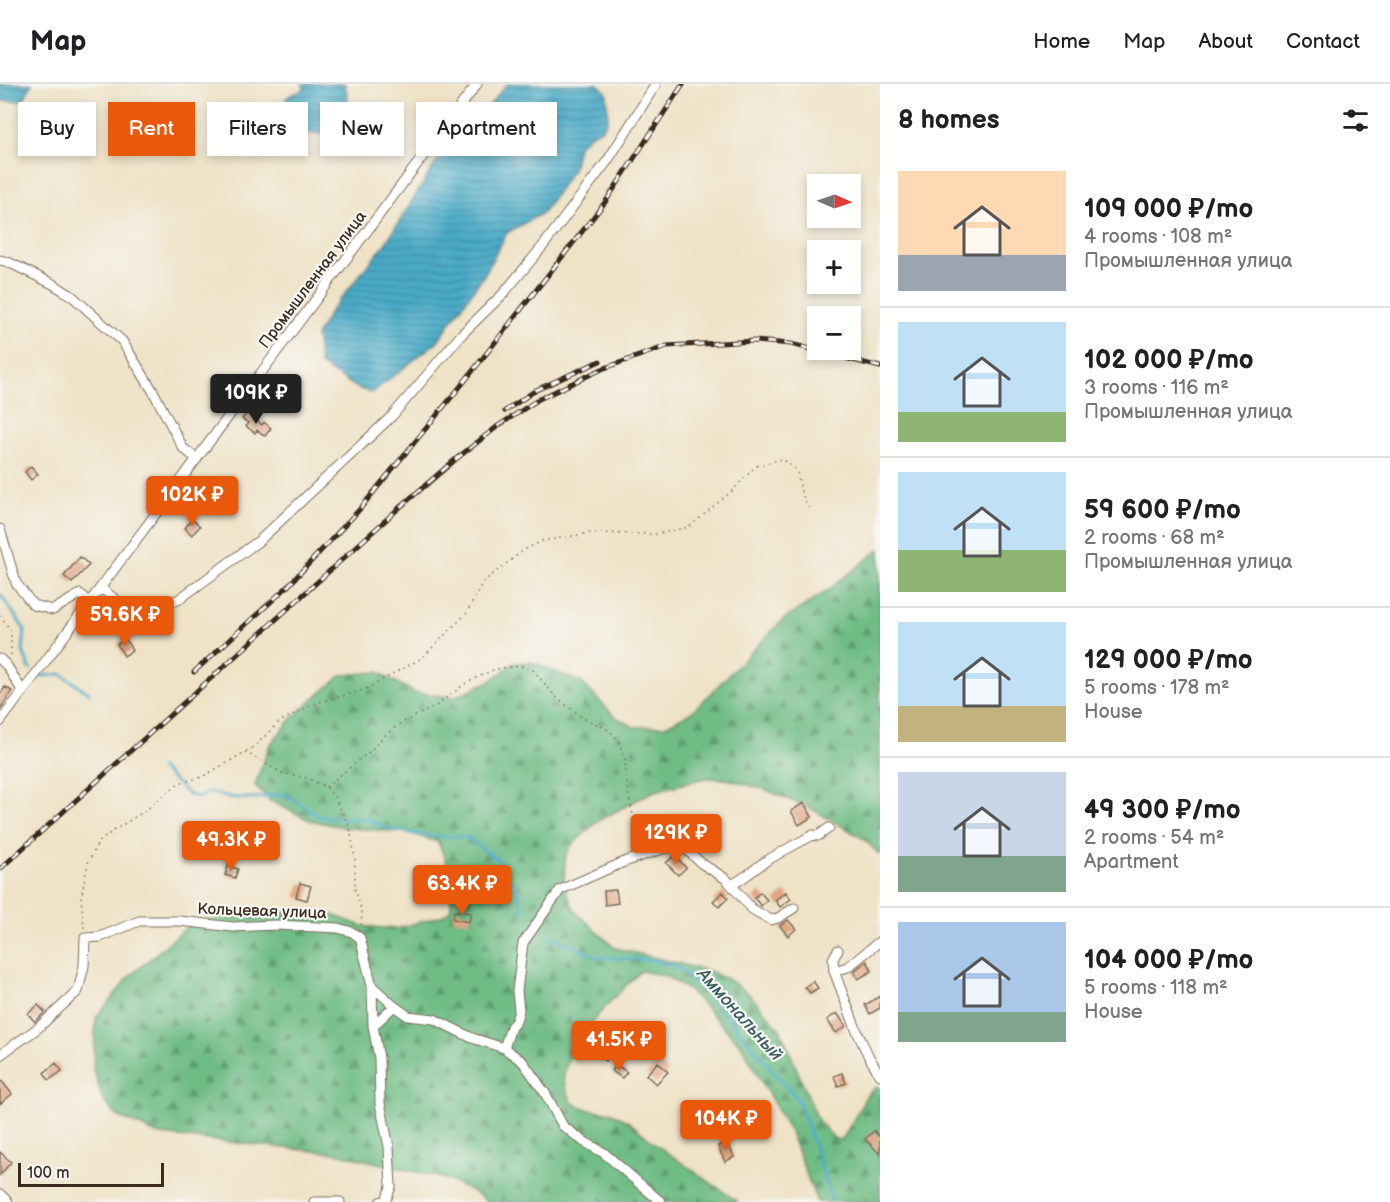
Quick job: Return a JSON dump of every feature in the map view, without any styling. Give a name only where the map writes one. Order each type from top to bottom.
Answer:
[{"type":"street","name":"Промышленная улица","points":[[0,722],[477,84]]},
{"type":"street","points":[[101,588],[121,604],[144,606],[177,600],[260,540],[392,416],[462,334],[503,294],[543,246],[608,160],[656,84]]},
{"type":"street","points":[[0,260],[44,279],[72,296],[122,341],[153,391],[183,448],[197,459]]},
{"type":"street","points":[[0,530],[16,583],[33,605],[53,610],[80,594],[90,602]]},
{"type":"street","points":[[3,663],[23,692]]},
{"type":"street","points":[[731,885],[743,880],[752,870],[768,860],[813,836],[818,836],[829,828]]},
{"type":"street","points":[[504,1048],[510,1027],[516,1021],[519,1010],[518,991],[524,943],[560,890],[601,871],[665,848],[678,848],[688,851],[701,863],[726,879],[752,909],[771,920],[794,908]]},
{"type":"street","name":"Кольцевая улица","points":[[85,938],[100,937],[139,921],[180,921],[233,927],[276,925],[338,928],[352,932],[360,938]]},
{"type":"street","points":[[0,1055],[38,1029],[78,991],[84,966],[85,938]]},
{"type":"street","points":[[360,938],[372,986],[373,1026],[379,1058],[380,1103],[389,1147],[391,1187],[386,1200],[380,1202]]},
{"type":"street","points":[[834,971],[848,967],[880,940]]},
{"type":"street","points":[[838,950],[834,959],[834,971],[868,1057],[880,1075]]},
{"type":"street","points":[[372,986],[408,1016],[434,1019],[472,1038],[504,1048],[523,1062],[545,1093],[563,1126],[604,1153],[661,1202]]},
{"type":"street","points":[[373,1026],[394,1006]]},
{"type":"street","points":[[0,1194],[8,1202]]},
{"type":"street","points":[[314,1202],[340,1202]]},
{"type":"path","points":[[85,938],[81,897],[88,863],[98,843],[146,810],[179,783],[202,777],[254,747],[279,722],[316,703],[364,690],[422,658],[466,614],[483,582],[515,556],[542,541],[591,532],[656,534],[689,526],[732,491],[756,466],[783,459],[797,471],[801,492],[809,508]]},
{"type":"path","points":[[0,615],[11,631],[12,654],[3,663]]},
{"type":"path","points":[[326,788],[401,723],[436,706],[466,683],[495,669],[521,666],[532,670],[556,697],[583,718],[609,730],[618,740],[625,760],[627,788],[633,815],[634,848],[638,858]]},
{"type":"path","points":[[245,752],[282,773],[307,778],[326,788],[339,803],[350,828],[355,858],[355,889],[362,913],[360,938]]},
{"type":"green space","points":[[880,549],[880,855],[864,839],[816,811],[764,789],[727,779],[705,778],[652,792],[598,821],[570,847],[565,858],[564,886],[575,911],[615,948],[709,971],[731,981],[750,995],[780,1029],[819,1122],[835,1139],[842,1140],[867,1095],[876,1087],[880,1088],[880,1202],[817,1202],[790,1132],[741,1045],[690,991],[666,976],[641,971],[595,1019],[574,1048],[564,1076],[564,1083],[572,1103],[590,1110],[610,1112],[629,1122],[655,1144],[738,1202],[488,1202],[476,1193],[446,1179],[335,1153],[159,1135],[117,1116],[103,1100],[93,1069],[96,1018],[129,977],[188,926],[208,920],[288,912],[330,914],[362,926],[395,929],[444,915],[451,909],[450,871],[438,842],[405,832],[348,828],[309,820],[270,801],[255,785],[269,746],[295,715],[342,675],[378,672],[415,693],[454,697],[492,680],[513,663],[532,662],[582,683],[614,716],[634,727],[665,726],[692,712],[783,620],[828,590]]},
{"type":"water","points":[[0,84],[32,84],[23,101],[0,101]]},
{"type":"water","points":[[302,84],[345,84],[348,102],[320,102],[320,134],[308,133],[308,102],[284,102],[288,96],[305,89]]},
{"type":"water","points":[[507,84],[598,84],[607,93],[608,119],[602,129],[590,135],[578,146],[573,169],[543,213],[507,233],[486,272],[437,342],[372,393],[359,389],[320,365],[316,336],[330,312],[385,244],[437,161],[443,156],[557,156],[557,102],[492,102]]},
{"type":"building","points":[[247,413],[262,425],[264,422],[271,428],[265,436],[257,430],[255,433],[246,426],[248,423],[242,419]]},
{"type":"building","points":[[31,466],[38,474],[31,480],[25,472]]},
{"type":"building","points":[[192,519],[200,526],[192,535],[185,528]]},
{"type":"building","points":[[80,557],[89,565],[72,583],[64,576]]},
{"type":"building","points":[[126,639],[132,651],[124,656],[117,644]]},
{"type":"building","points":[[5,687],[12,691],[0,710],[0,695]]},
{"type":"building","points":[[804,803],[812,817],[799,825],[791,811]]},
{"type":"building","points":[[706,832],[712,841],[703,848],[696,839]]},
{"type":"building","points":[[675,855],[686,868],[678,875],[666,863]]},
{"type":"building","points":[[228,866],[238,869],[235,878],[225,875]]},
{"type":"building","points":[[300,883],[311,886],[307,900],[296,897]]},
{"type":"building","points":[[616,890],[618,903],[605,905],[604,891]]},
{"type":"building","points":[[723,892],[728,898],[719,907],[713,901]]},
{"type":"building","points":[[760,892],[767,900],[761,906],[754,898]]},
{"type":"building","points":[[786,892],[791,899],[780,907],[775,900]]},
{"type":"building","points":[[454,911],[471,913],[469,922],[453,919]]},
{"type":"building","points":[[788,920],[796,929],[788,936],[780,926]]},
{"type":"building","points":[[867,961],[872,971],[858,979],[854,971]]},
{"type":"building","points":[[813,981],[818,988],[810,993],[805,987]]},
{"type":"building","points":[[880,996],[880,1008],[870,1014],[865,1005]]},
{"type":"building","points":[[38,1005],[45,1012],[35,1022],[28,1014]]},
{"type":"building","points":[[837,1013],[846,1026],[836,1033],[827,1020]]},
{"type":"building","points":[[597,1042],[612,1052],[606,1061],[591,1051]]},
{"type":"building","points":[[658,1062],[668,1072],[656,1084],[646,1075]]},
{"type":"building","points":[[56,1063],[62,1071],[49,1080],[44,1073]]},
{"type":"building","points":[[616,1065],[627,1072],[622,1078],[612,1071]]},
{"type":"building","points":[[842,1073],[846,1083],[838,1086],[834,1076]]},
{"type":"building","points":[[0,1079],[12,1094],[0,1104]]},
{"type":"building","points":[[874,1131],[880,1137],[880,1154],[865,1139]]},
{"type":"building","points":[[727,1141],[734,1157],[725,1162],[718,1146]]},
{"type":"building","points":[[0,1152],[11,1162],[0,1175]]},
{"type":"waterway","points":[[0,594],[25,630],[23,651],[30,669]]},
{"type":"waterway","points":[[42,676],[61,674],[89,693]]},
{"type":"waterway","points":[[160,768],[189,795],[200,797],[209,792],[228,797],[246,798],[284,794],[321,817],[365,818],[390,829],[429,836],[466,837],[498,860],[518,891],[523,913]]},
{"type":"waterway","name":"Аммональный","points":[[550,936],[597,957],[653,960],[678,967],[712,999],[799,1101],[833,1202]]},
{"type":"railway","points":[[194,672],[287,587],[359,510],[464,382],[606,201],[683,84]]},
{"type":"railway","points":[[0,869],[399,508],[498,426],[539,399],[602,369],[667,346],[755,341],[791,344],[880,367]]},
{"type":"railway","points":[[505,411],[536,390],[600,361]]}]
